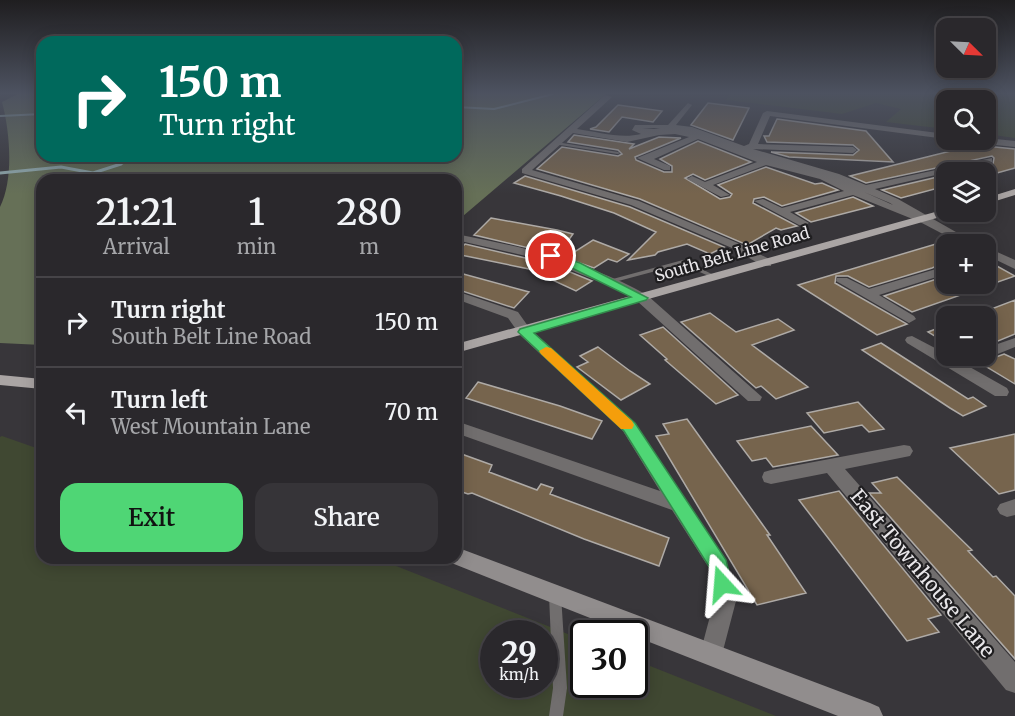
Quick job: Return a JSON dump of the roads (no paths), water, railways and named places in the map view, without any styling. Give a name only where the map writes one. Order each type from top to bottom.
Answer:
[{"type":"main road","points":[[996,198],[1015,192]]},
{"type":"main road","name":"South Belt Line Road","points":[[462,348],[525,332],[936,215]]},
{"type":"main road","points":[[0,380],[36,383]]},
{"type":"street","points":[[573,127],[525,171],[635,203],[736,246],[767,262]]},
{"type":"street","points":[[638,127],[636,130],[645,133],[662,131],[702,135]]},
{"type":"street","points":[[570,130],[627,139],[672,127]]},
{"type":"street","points":[[674,127],[745,148],[769,161],[823,177],[881,204],[922,219]]},
{"type":"street","points":[[745,148],[758,127]]},
{"type":"street","points":[[879,127],[936,135]]},
{"type":"street","points":[[667,168],[642,158],[702,135]]},
{"type":"street","points":[[745,148],[856,154],[845,140]]},
{"type":"street","points":[[996,142],[1015,144]]},
{"type":"street","points":[[783,211],[866,188],[989,160]]},
{"type":"street","points":[[705,185],[769,161],[823,171],[894,201],[948,234]]},
{"type":"street","points":[[692,179],[725,195]]},
{"type":"street","points":[[759,201],[803,223]]},
{"type":"street","points":[[462,238],[551,256],[611,281],[642,298],[754,397]]},
{"type":"street","points":[[996,258],[1015,265]]},
{"type":"street","points":[[868,294],[936,273]]},
{"type":"street","points":[[842,281],[909,319]]},
{"type":"street","points":[[462,298],[513,315],[525,332],[629,427],[719,566],[725,601],[712,654]]},
{"type":"street","points":[[912,340],[936,354]]},
{"type":"street","points":[[996,350],[1015,342]]},
{"type":"street","points":[[958,366],[1001,392]]},
{"type":"street","points":[[462,428],[680,505]]},
{"type":"street","points":[[771,477],[904,451]]},
{"type":"street","name":"East Townhouse Lane","points":[[831,465],[1015,681]]},
{"type":"street","points":[[462,558],[555,592],[870,716]]},
{"type":"lane","points":[[556,143],[618,153]]},
{"type":"lane","points":[[611,281],[682,262],[715,277]]},
{"type":"lane","points":[[555,592],[560,688],[556,716]]},
{"type":"waterway","points":[[117,165],[126,162]]},
{"type":"waterway","points":[[0,173],[61,167],[93,173],[121,164]]}]
